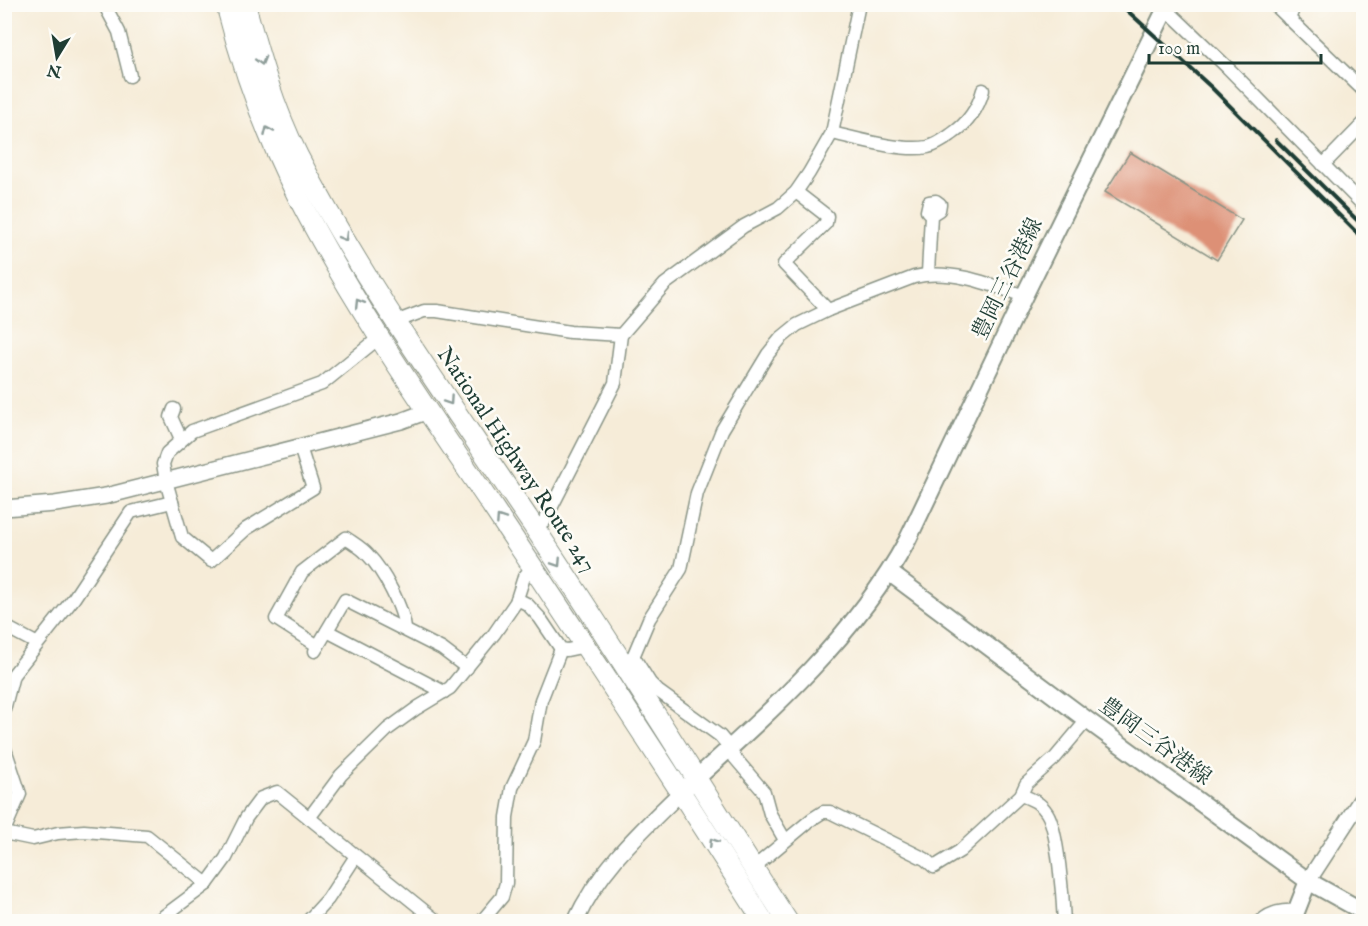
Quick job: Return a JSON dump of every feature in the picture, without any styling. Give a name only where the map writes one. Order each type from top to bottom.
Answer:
[{"type":"highway","name":"National Highway Route 247","points":[[226,4],[234,36],[262,119],[296,194],[326,249],[428,411],[585,645],[764,921]]},
{"type":"highway","name":"National Highway Route 247","points":[[245,4],[267,81],[298,155],[347,244],[395,322],[630,664],[697,778],[788,921]]},
{"type":"main road","name":"豊岡三谷港線","points":[[680,793],[730,748],[820,660],[890,573],[1165,6]]},
{"type":"main road","name":"豊岡三谷港線","points":[[890,573],[1087,720],[1308,880],[1364,912]]},
{"type":"main road","points":[[1294,916],[1308,880]]},
{"type":"street","points":[[104,4],[120,32],[130,76]]},
{"type":"street","points":[[534,526],[544,522],[615,383],[621,335],[665,284],[744,226],[778,208],[796,192],[832,133],[859,4]]},
{"type":"street","points":[[1274,4],[1364,91]]},
{"type":"street","points":[[1288,19],[1295,4]]},
{"type":"street","points":[[1165,6],[1364,206]]},
{"type":"street","points":[[832,133],[885,146],[927,147],[940,142],[964,126],[980,103],[983,90]]},
{"type":"street","points":[[1323,165],[1364,123]]},
{"type":"street","points":[[796,192],[828,216],[826,223],[784,264],[828,310]]},
{"type":"street","points":[[928,273],[931,215]]},
{"type":"street","points":[[785,840],[770,814],[764,792],[720,736],[658,691],[630,664],[649,619],[681,569],[697,493],[722,429],[756,372],[781,338],[797,325],[828,310],[928,273],[983,281],[1024,296]]},
{"type":"street","points":[[395,322],[424,311],[437,311],[570,332],[621,335]]},
{"type":"street","points":[[300,447],[313,488],[246,529],[211,561],[182,537],[166,481],[163,464],[167,453],[192,431],[322,384],[380,336]]},
{"type":"street","points":[[174,409],[171,417],[181,439]]},
{"type":"street","points":[[4,508],[96,498],[401,421],[428,411]]},
{"type":"street","points":[[4,710],[13,675],[36,643],[74,598],[131,512],[172,502]]},
{"type":"street","points":[[405,630],[404,619],[391,589],[369,555],[346,537],[302,572],[276,619],[316,649],[345,600],[442,649],[467,668]]},
{"type":"street","points":[[309,818],[341,775],[388,729],[450,688],[494,634],[517,598],[524,577],[533,567]]},
{"type":"street","points":[[517,598],[527,604],[540,618],[561,649],[567,650],[585,645]]},
{"type":"street","points":[[4,627],[36,643]]},
{"type":"street","points":[[327,631],[444,692]]},
{"type":"street","points":[[481,921],[502,897],[506,883],[507,817],[512,788],[534,741],[541,700],[561,649]]},
{"type":"street","points":[[753,868],[776,851],[785,840],[823,812],[830,812],[925,859],[934,867],[960,851],[1021,795],[1026,784],[1055,758],[1087,720]]},
{"type":"street","points":[[4,746],[20,794],[4,832],[33,839],[58,833],[84,831],[147,836],[207,884]]},
{"type":"street","points":[[156,921],[207,884],[226,858],[246,818],[261,798],[277,792],[438,921]]},
{"type":"street","points":[[576,921],[596,883],[622,850],[680,793]]},
{"type":"street","points":[[1021,795],[1036,801],[1047,813],[1054,829],[1064,921]]},
{"type":"street","points":[[1308,880],[1364,795]]},
{"type":"street","points":[[307,921],[328,899],[356,856]]},
{"type":"street","points":[[1260,921],[1283,910],[1294,916]]},
{"type":"building","points":[[1130,152],[1242,220],[1217,260],[1105,192]]},
{"type":"railway","points":[[1120,4],[1211,87],[1364,240]]},
{"type":"railway","points":[[1276,140],[1364,227]]}]
